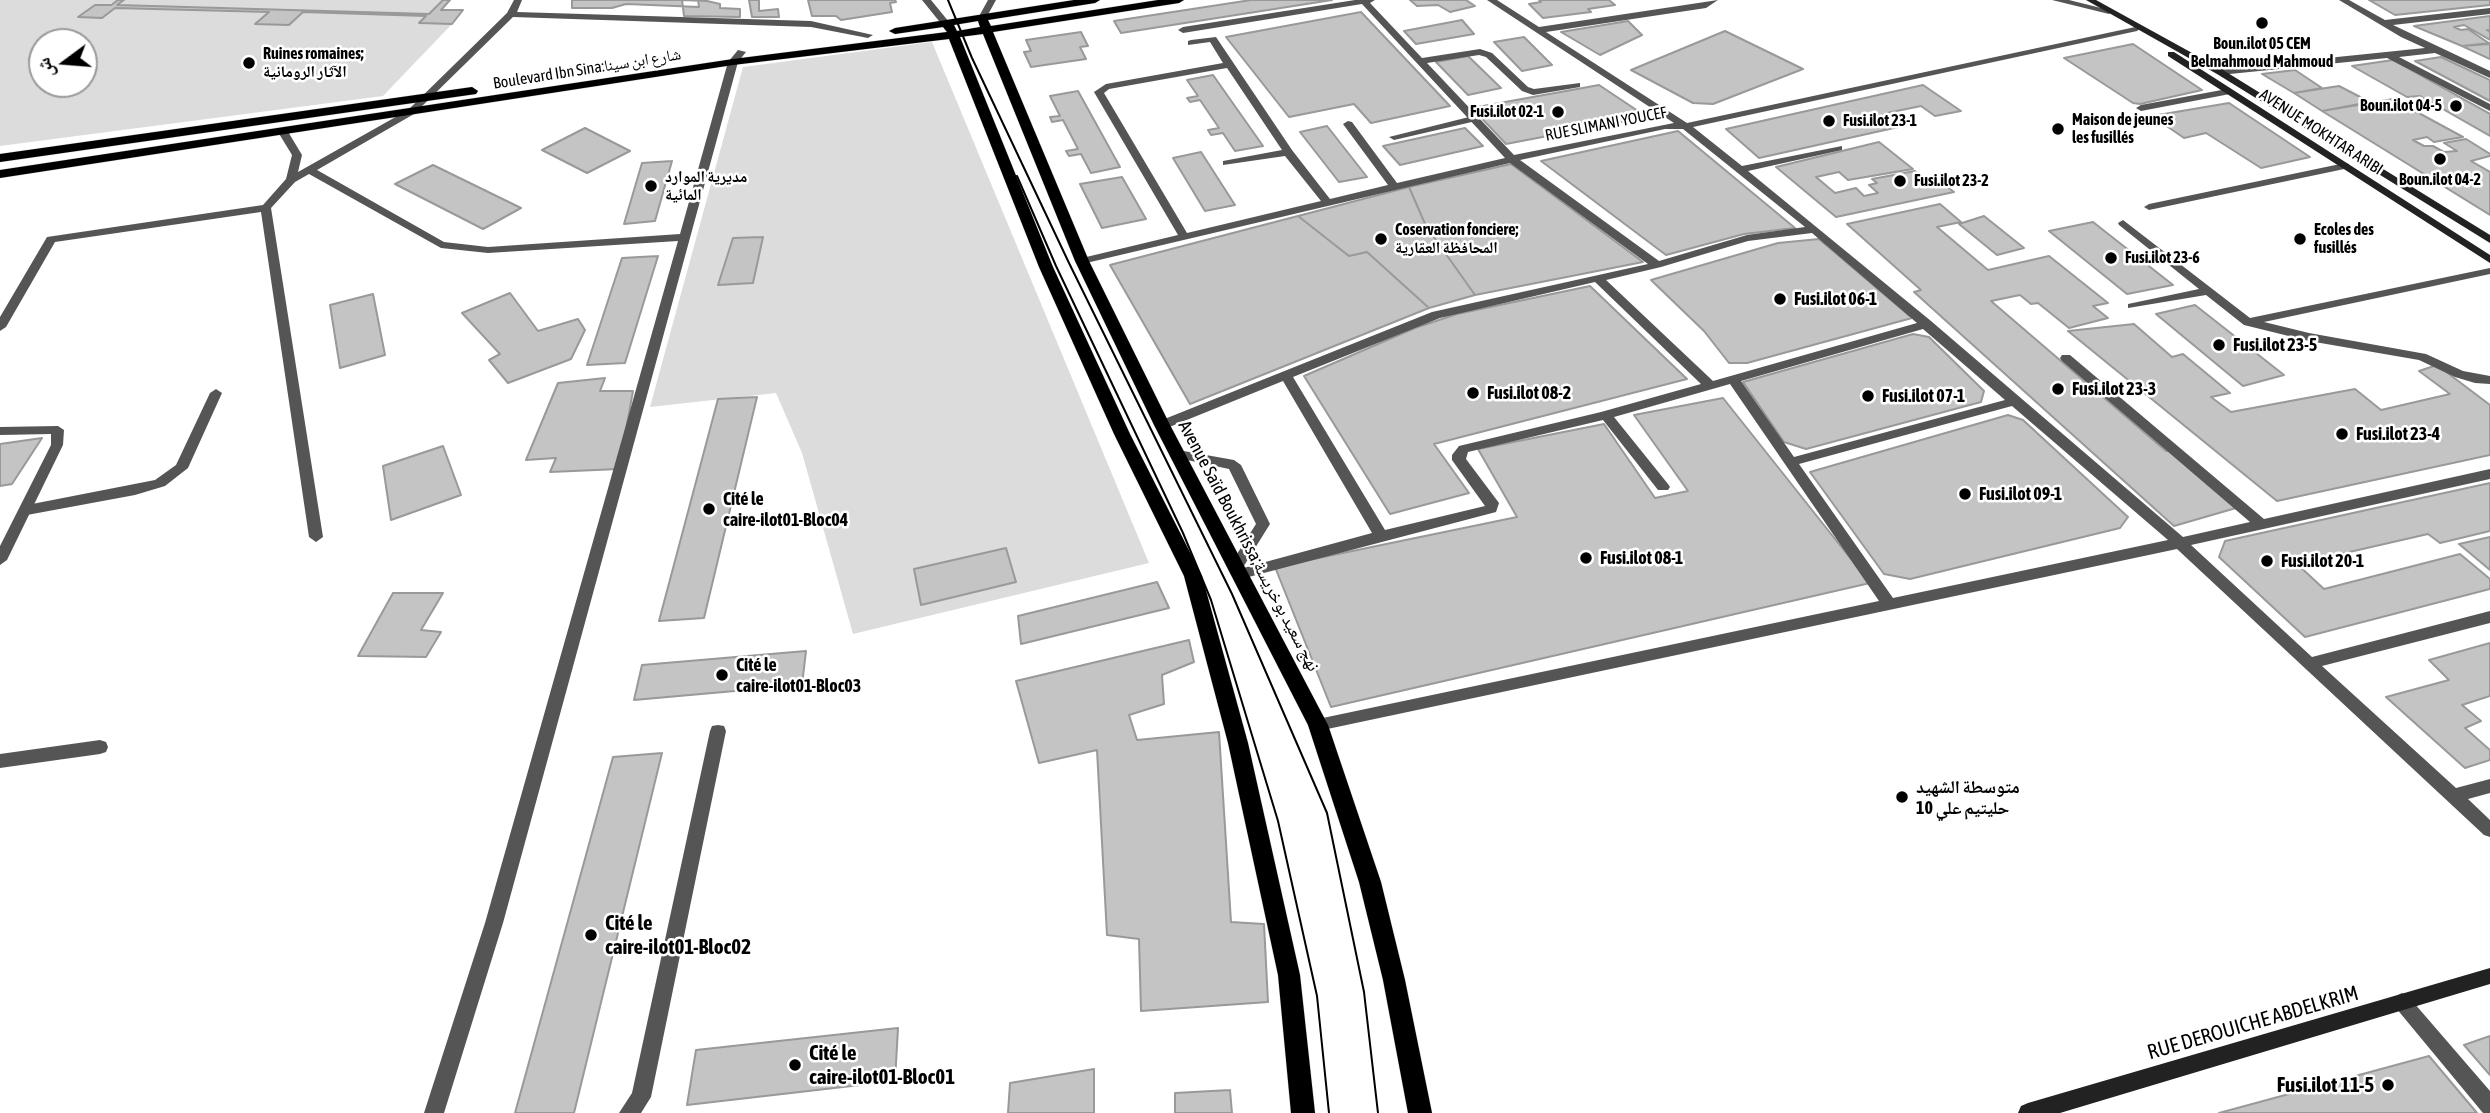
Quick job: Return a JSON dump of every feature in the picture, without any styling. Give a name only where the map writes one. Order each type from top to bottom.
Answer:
[{"type":"main road","name":"Boulevard Ibn Sina:شارع ابن سينا","points":[[985,24],[1096,0]]},
{"type":"main road","name":"Boulevard Ibn Sina:شارع ابن سينا","points":[[0,158],[426,96],[1179,0]]},
{"type":"main road","name":"AVENUE MOKHTAR ARIBI","points":[[2090,0],[2220,72],[2490,240]]},
{"type":"main road","name":"Avenue Saïd Boukhrissa;نهج سعيد بوخريسة","points":[[985,24],[1082,261],[1162,425],[1318,725],[1370,882],[1394,979],[1420,1113]]},
{"type":"main road","name":"AVENUE MOKHTAR ARIBI","points":[[2137,28],[2227,92],[2490,260]]},
{"type":"main road","name":"Boulevard Ibn Sina:شارع ابن سينا","points":[[0,174],[411,112],[868,35],[949,29]]},
{"type":"main road","points":[[949,29],[1046,267],[1122,435],[1193,576],[1238,743],[1289,975],[1303,1113]]},
{"type":"main road","name":"RUE DEROUICHE ABDELKRIM","points":[[2028,1113],[2490,976]]},
{"type":"street","points":[[0,327],[51,239],[266,208],[291,180],[411,112],[511,14],[518,0]]},
{"type":"street","points":[[926,0],[949,29]]},
{"type":"street","points":[[985,24],[992,0]]},
{"type":"street","points":[[1539,30],[1706,5],[1714,0]]},
{"type":"street","points":[[2056,0],[2109,11]]},
{"type":"street","points":[[2343,0],[2436,50],[2490,75]]},
{"type":"street","points":[[1496,1],[1685,126],[1814,229],[2180,543],[2490,830]]},
{"type":"street","points":[[1183,30],[1368,3]]},
{"type":"street","points":[[1191,43],[1213,39],[1223,33],[1368,3]]},
{"type":"street","points":[[1368,3],[1418,61],[1512,159],[1657,265]]},
{"type":"street","points":[[2384,23],[2490,11]]},
{"type":"street","points":[[511,14],[811,24],[868,35]]},
{"type":"street","name":"RUE SLIMANI YOUCEF","points":[[1082,261],[1512,159],[1665,126],[1685,126],[2137,28]]},
{"type":"street","points":[[1213,39],[1288,152],[1326,201]]},
{"type":"street","points":[[2220,72],[2436,50]]},
{"type":"street","points":[[1418,61],[1479,52],[1489,55],[1525,89],[1533,92],[1577,85]]},
{"type":"street","points":[[2389,54],[2490,108]]},
{"type":"street","points":[[433,1113],[498,910],[684,237],[737,57]]},
{"type":"street","points":[[1183,235],[1100,92],[1130,78],[1229,65]]},
{"type":"street","points":[[2141,108],[2227,92]]},
{"type":"street","points":[[1394,137],[1473,119]]},
{"type":"street","points":[[1348,124],[1394,186]]},
{"type":"street","points":[[283,132],[297,155],[291,180]]},
{"type":"street","points":[[1740,170],[1838,148]]},
{"type":"street","points":[[1227,163],[1288,152]]},
{"type":"street","points":[[2149,206],[2345,166]]},
{"type":"street","points":[[310,170],[441,245],[488,250],[684,237]]},
{"type":"street","points":[[266,208],[316,537]]},
{"type":"street","points":[[2123,223],[2248,322],[2309,337],[2422,357],[2459,374],[2490,380]]},
{"type":"street","points":[[1162,425],[1436,315],[1657,265],[1747,238],[1814,229]]},
{"type":"street","points":[[2248,322],[2490,271]]},
{"type":"street","points":[[1597,278],[1710,385]]},
{"type":"street","points":[[2133,306],[2207,291]]},
{"type":"street","points":[[1239,570],[1491,509],[1492,503],[1459,460],[1464,449],[1606,415],[1927,324]]},
{"type":"street","points":[[2066,358],[2262,525]]},
{"type":"street","points":[[1287,376],[1381,536]]},
{"type":"street","points":[[1734,379],[1889,604]]},
{"type":"street","points":[[27,510],[135,490],[160,482],[181,468],[216,393]]},
{"type":"street","points":[[1791,463],[2015,401]]},
{"type":"street","points":[[1606,415],[1663,487]]},
{"type":"street","points":[[0,431],[58,430],[57,445],[0,560]]},
{"type":"street","points":[[1178,454],[1234,466],[1263,524],[1239,570]]},
{"type":"street","points":[[1318,725],[2180,543],[2490,474]]},
{"type":"street","points":[[2310,663],[2490,617]]},
{"type":"street","points":[[629,1113],[640,1097],[718,731]]},
{"type":"street","points":[[0,761],[100,747]]},
{"type":"street","points":[[2454,796],[2490,786]]},
{"type":"street","points":[[2402,1002],[2490,1106]]},
{"type":"shaded area","name":"Ruines romaines; الآثار الرومانية","points":[[0,0],[118,0],[80,17],[102,18],[115,8],[269,12],[257,24],[289,25],[303,12],[426,16],[420,23],[452,24],[383,96],[0,146]]},
{"type":"shaded area","points":[[124,0],[443,0],[429,14],[117,5]]},
{"type":"shaded area","points":[[932,42],[1149,563],[853,634],[802,453],[776,393],[650,407],[743,67]]},
{"type":"building","points":[[118,0],[124,0],[117,5],[429,14],[443,0],[450,0],[441,10],[463,10],[452,24],[419,23],[426,16],[303,12],[289,25],[255,24],[269,12],[115,8],[102,18],[78,17],[95,5],[111,5]]},
{"type":"building","points":[[572,0],[698,0],[699,7],[626,4],[612,8],[572,8]]},
{"type":"building","points":[[682,0],[707,1],[720,4],[720,8],[740,9],[740,17],[684,16]]},
{"type":"building","points":[[749,0],[759,0],[759,11],[778,9],[779,17],[752,17]]},
{"type":"building","points":[[808,0],[896,2],[890,3],[892,12],[841,20],[836,16],[812,16]]},
{"type":"building","points":[[1251,0],[1332,0],[1121,33],[1114,21]]},
{"type":"building","points":[[1410,0],[1466,0],[1475,6],[1450,12],[1438,5],[1417,6]]},
{"type":"building","points":[[1539,0],[1609,0],[1615,5],[1588,9],[1591,12],[1543,18],[1529,4],[1541,2]]},
{"type":"building","points":[[2369,0],[2490,0],[2490,5],[2395,15]]},
{"type":"building","points":[[1361,12],[1450,106],[1371,123],[1354,104],[1289,117],[1226,37]]},
{"type":"building","points":[[2490,16],[2490,30],[2487,30],[2490,32],[2490,40],[2464,25],[2454,27],[2468,29],[2490,44],[2462,46],[2414,26]]},
{"type":"building","points":[[1462,20],[1474,34],[1416,44],[1404,31]]},
{"type":"building","points":[[1628,21],[1642,35],[1600,55],[1561,32]]},
{"type":"building","points":[[1725,31],[1803,69],[1713,104],[1693,103],[1631,70]]},
{"type":"building","points":[[1081,32],[1088,46],[1080,47],[1086,59],[1031,67],[1024,52],[1031,51],[1026,40]]},
{"type":"building","points":[[1524,37],[1552,65],[1522,71],[1494,42]]},
{"type":"building","points":[[2490,43],[2490,59],[2462,46]]},
{"type":"building","points":[[2133,44],[2202,90],[2140,104],[2133,103],[2064,58]]},
{"type":"building","points":[[1468,56],[1501,88],[1468,95],[1436,62]]},
{"type":"building","points":[[2441,57],[2490,80],[2490,101],[2415,61]]},
{"type":"building","name":"Boun.ilot 04-5","points":[[2393,60],[2490,114],[2490,136],[2420,96],[2407,97],[2352,66]]},
{"type":"building","points":[[2295,70],[2322,88],[2294,93],[2262,74]]},
{"type":"building","points":[[1213,75],[1263,146],[1235,151],[1223,133],[1211,135],[1208,130],[1219,128],[1200,100],[1190,102],[1187,98],[1198,96],[1187,80]]},
{"type":"building","name":"Fusi.ilot 02-1","points":[[1599,85],[1647,117],[1506,144],[1472,108]]},
{"type":"building","name":"Fusi.ilot 23-1","points":[[1923,85],[1961,111],[1935,116],[1921,106],[1887,113],[1903,126],[1759,158],[1726,129]]},
{"type":"building","points":[[2339,86],[2370,102],[2322,111],[2294,93]]},
{"type":"building","points":[[1078,91],[1120,167],[1091,173],[1081,154],[1069,156],[1066,151],[1078,149],[1063,120],[1052,122],[1050,117],[1060,116],[1050,96]]},
{"type":"building","name":"Boun.ilot 04-2","points":[[2393,99],[2463,137],[2434,142],[2427,137],[2413,140],[2444,152],[2457,151],[2444,143],[2466,139],[2490,154],[2471,161],[2490,172],[2490,215],[2322,111]]},
{"type":"building","points":[[2229,103],[2310,157],[2261,168],[2206,133],[2184,138],[2152,116]]},
{"type":"building","points":[[1327,126],[1367,177],[1339,182],[1300,132]]},
{"type":"building","points":[[585,128],[630,151],[587,173],[542,150]]},
{"type":"building","points":[[1465,128],[1483,146],[1400,165],[1383,146]]},
{"type":"building","points":[[1678,131],[1795,228],[1744,234],[1666,255],[1541,161]]},
{"type":"building","name":"Fusi.ilot 23-2","points":[[1879,142],[1913,169],[1848,180],[1839,172],[1816,177],[1835,193],[1856,188],[1864,196],[1878,193],[1869,185],[1877,183],[1872,179],[1915,171],[1930,184],[1940,181],[1954,192],[1836,217],[1776,167]]},
{"type":"building","points":[[1201,152],[1235,205],[1205,211],[1173,158]]},
{"type":"building","points":[[672,161],[655,221],[624,224],[642,163]]},
{"type":"building","points":[[1511,164],[1643,262],[1475,295],[1426,226],[1409,187]]},
{"type":"building","points":[[433,165],[521,208],[483,229],[395,184]]},
{"type":"building","points":[[1122,177],[1146,219],[1102,228],[1080,184]]},
{"type":"building","name":"Coservation fonciere; المحافظة العقارية","points":[[1409,187],[1426,226],[1475,295],[1429,308],[1367,252],[1349,256],[1298,216]]},
{"type":"building","name":"Fusi.ilot 23-3","points":[[1940,204],[1961,222],[1937,227],[1988,270],[2049,256],[2108,303],[2093,306],[2108,318],[2069,328],[2038,303],[2031,304],[2020,295],[1991,301],[2236,508],[2174,526],[1914,292],[1921,290],[1847,224]]},
{"type":"building","points":[[1298,216],[1349,256],[1367,252],[1429,308],[1190,404],[1110,265]]},
{"type":"building","points":[[1984,216],[2024,248],[1997,255],[1959,224]]},
{"type":"building","name":"Fusi.ilot 23-6","points":[[2093,222],[2173,285],[2127,294],[2049,231]]},
{"type":"building","points":[[763,237],[753,283],[718,285],[733,238]]},
{"type":"building","name":"Fusi.ilot 06-1","points":[[1819,239],[1912,318],[1747,363],[1729,363],[1704,331],[1651,280],[1778,243]]},
{"type":"building","points":[[658,256],[625,363],[587,365],[622,258]]},
{"type":"building","name":"Fusi.ilot 08-2","points":[[1590,286],[1687,379],[1434,444],[1469,493],[1390,514],[1304,376],[1415,328],[1457,314]]},
{"type":"building","points":[[510,293],[538,331],[578,319],[585,330],[571,359],[508,383],[489,360],[500,354],[462,313]]},
{"type":"building","points":[[373,294],[385,355],[340,368],[330,305]]},
{"type":"building","name":"Fusi.ilot 23-5","points":[[2195,305],[2284,375],[2243,386],[2156,314]]},
{"type":"building","name":"Fusi.ilot 23-4","points":[[2134,324],[2172,357],[2183,354],[2230,393],[2211,397],[2231,412],[2355,389],[2381,410],[2450,394],[2419,371],[2437,365],[2490,405],[2490,455],[2277,501],[2068,331]]},
{"type":"building","name":"Fusi.ilot 07-1","points":[[1913,334],[1929,337],[1984,391],[1981,402],[1806,449],[1784,442],[1743,382]]},
{"type":"building","points":[[605,378],[600,391],[633,391],[619,469],[550,472],[556,458],[526,460],[558,383]]},
{"type":"building","name":"Cité le caire-ilot01-Bloc04","points":[[757,397],[704,618],[659,621],[718,399]]},
{"type":"building","name":"Fusi.ilot 08-1","points":[[1723,398],[1870,583],[1331,707],[1275,567],[1517,517],[1478,449],[1604,424],[1655,498],[1688,491],[1634,415]]},
{"type":"building","name":"Fusi.ilot 09-1","points":[[2008,415],[2023,420],[2128,517],[2120,528],[1910,579],[1884,574],[1810,472]]},
{"type":"building","points":[[42,438],[12,484],[0,486],[0,444]]},
{"type":"building","points":[[443,446],[461,495],[391,520],[383,466]]},
{"type":"building","name":"Fusi.ilot 20-1","points":[[2490,483],[2490,531],[2440,543],[2428,534],[2297,564],[2324,589],[2460,554],[2490,579],[2490,589],[2305,637],[2219,557],[2225,541]]},
{"type":"building","points":[[2490,537],[2490,570],[2459,544]]},
{"type":"building","points":[[1006,548],[1016,582],[921,605],[914,569]]},
{"type":"building","points":[[1157,582],[1169,608],[1021,644],[1018,616]]},
{"type":"building","points":[[393,593],[443,593],[421,630],[441,632],[426,657],[358,656]]},
{"type":"building","points":[[1189,640],[1194,662],[1162,675],[1164,704],[1129,715],[1137,740],[1219,732],[1231,922],[1264,924],[1268,1002],[1141,1011],[1139,939],[1107,935],[1097,750],[1039,763],[1016,681]]},
{"type":"building","points":[[2490,643],[2490,696],[2462,705],[2481,721],[2465,728],[2490,750],[2490,760],[2465,768],[2386,697],[2449,680],[2429,660]]},
{"type":"building","name":"Cité le caire-ilot01-Bloc03","points":[[806,651],[802,685],[634,700],[642,665]]},
{"type":"building","name":"Cité le caire-ilot01-Bloc02","points":[[662,753],[574,1113],[515,1113],[613,757]]},
{"type":"building","name":"Cité le caire-ilot01-Bloc01","points":[[898,1028],[895,1081],[687,1105],[696,1050]]},
{"type":"building","points":[[2490,1036],[2490,1075],[2464,1045]]},
{"type":"building","name":"Fusi.ilot 11-5","points":[[2429,1056],[2477,1113],[2219,1113]]},
{"type":"building","points":[[1094,1069],[1094,1113],[1008,1113],[1010,1083]]},
{"type":"building","points":[[1230,1090],[1232,1113],[1175,1113],[1175,1093]]},
{"type":"tram line","points":[[948,0],[972,58],[1069,263],[1232,594],[1327,813],[1364,992],[1378,1113]]},
{"type":"tram line","points":[[1017,176],[1056,266],[1183,533],[1211,600],[1278,821],[1317,996],[1329,1113]]},
{"type":"place","name":"Boun.ilot 05 CEM Belmahmoud Mahmoud","points":[[2262,23]]},
{"type":"place","name":"Ruines romaines; الآثار الرومانية","points":[[249,63]]},
{"type":"place","name":"Boun.ilot 04-5","points":[[2456,106]]},
{"type":"place","name":"Fusi.ilot 02-1","points":[[1558,112]]},
{"type":"place","name":"Fusi.ilot 23-1","points":[[1829,121]]},
{"type":"place","name":"Maison de jeunes les fusillés","points":[[2058,129]]},
{"type":"place","name":"Boun.ilot 04-2","points":[[2440,159]]},
{"type":"place","name":"Fusi.ilot 23-2","points":[[1900,181]]},
{"type":"place","name":"مديرية الموارد المائية","points":[[651,186]]},
{"type":"place","name":"Coservation fonciere; المحافظة العقارية","points":[[1381,239]]},
{"type":"place","name":"Ecoles des fusillés","points":[[2300,239]]},
{"type":"place","name":"Fusi.ilot 23-6","points":[[2111,258]]},
{"type":"place","name":"Fusi.ilot 06-1","points":[[1780,299]]},
{"type":"place","name":"Fusi.ilot 23-5","points":[[2219,345]]},
{"type":"place","name":"Fusi.ilot 23-3","points":[[2058,389]]},
{"type":"place","name":"Fusi.ilot 08-2","points":[[1473,393]]},
{"type":"place","name":"Fusi.ilot 07-1","points":[[1868,396]]},
{"type":"place","name":"Fusi.ilot 23-4","points":[[2342,434]]},
{"type":"place","name":"Fusi.ilot 09-1","points":[[1965,494]]},
{"type":"place","name":"Cité le caire-ilot01-Bloc04","points":[[709,509]]},
{"type":"place","name":"Fusi.ilot 08-1","points":[[1586,558]]},
{"type":"place","name":"Fusi.ilot 20-1","points":[[2267,561]]},
{"type":"place","name":"Cité le caire-ilot01-Bloc03","points":[[722,675]]},
{"type":"place","name":"متوسطة الشهيد حليتيم علي 10","points":[[1902,797]]},
{"type":"place","name":"Cité le caire-ilot01-Bloc02","points":[[591,935]]},
{"type":"place","name":"Cité le caire-ilot01-Bloc01","points":[[795,1065]]},
{"type":"place","name":"Fusi.ilot 11-5","points":[[2388,1085]]}]
